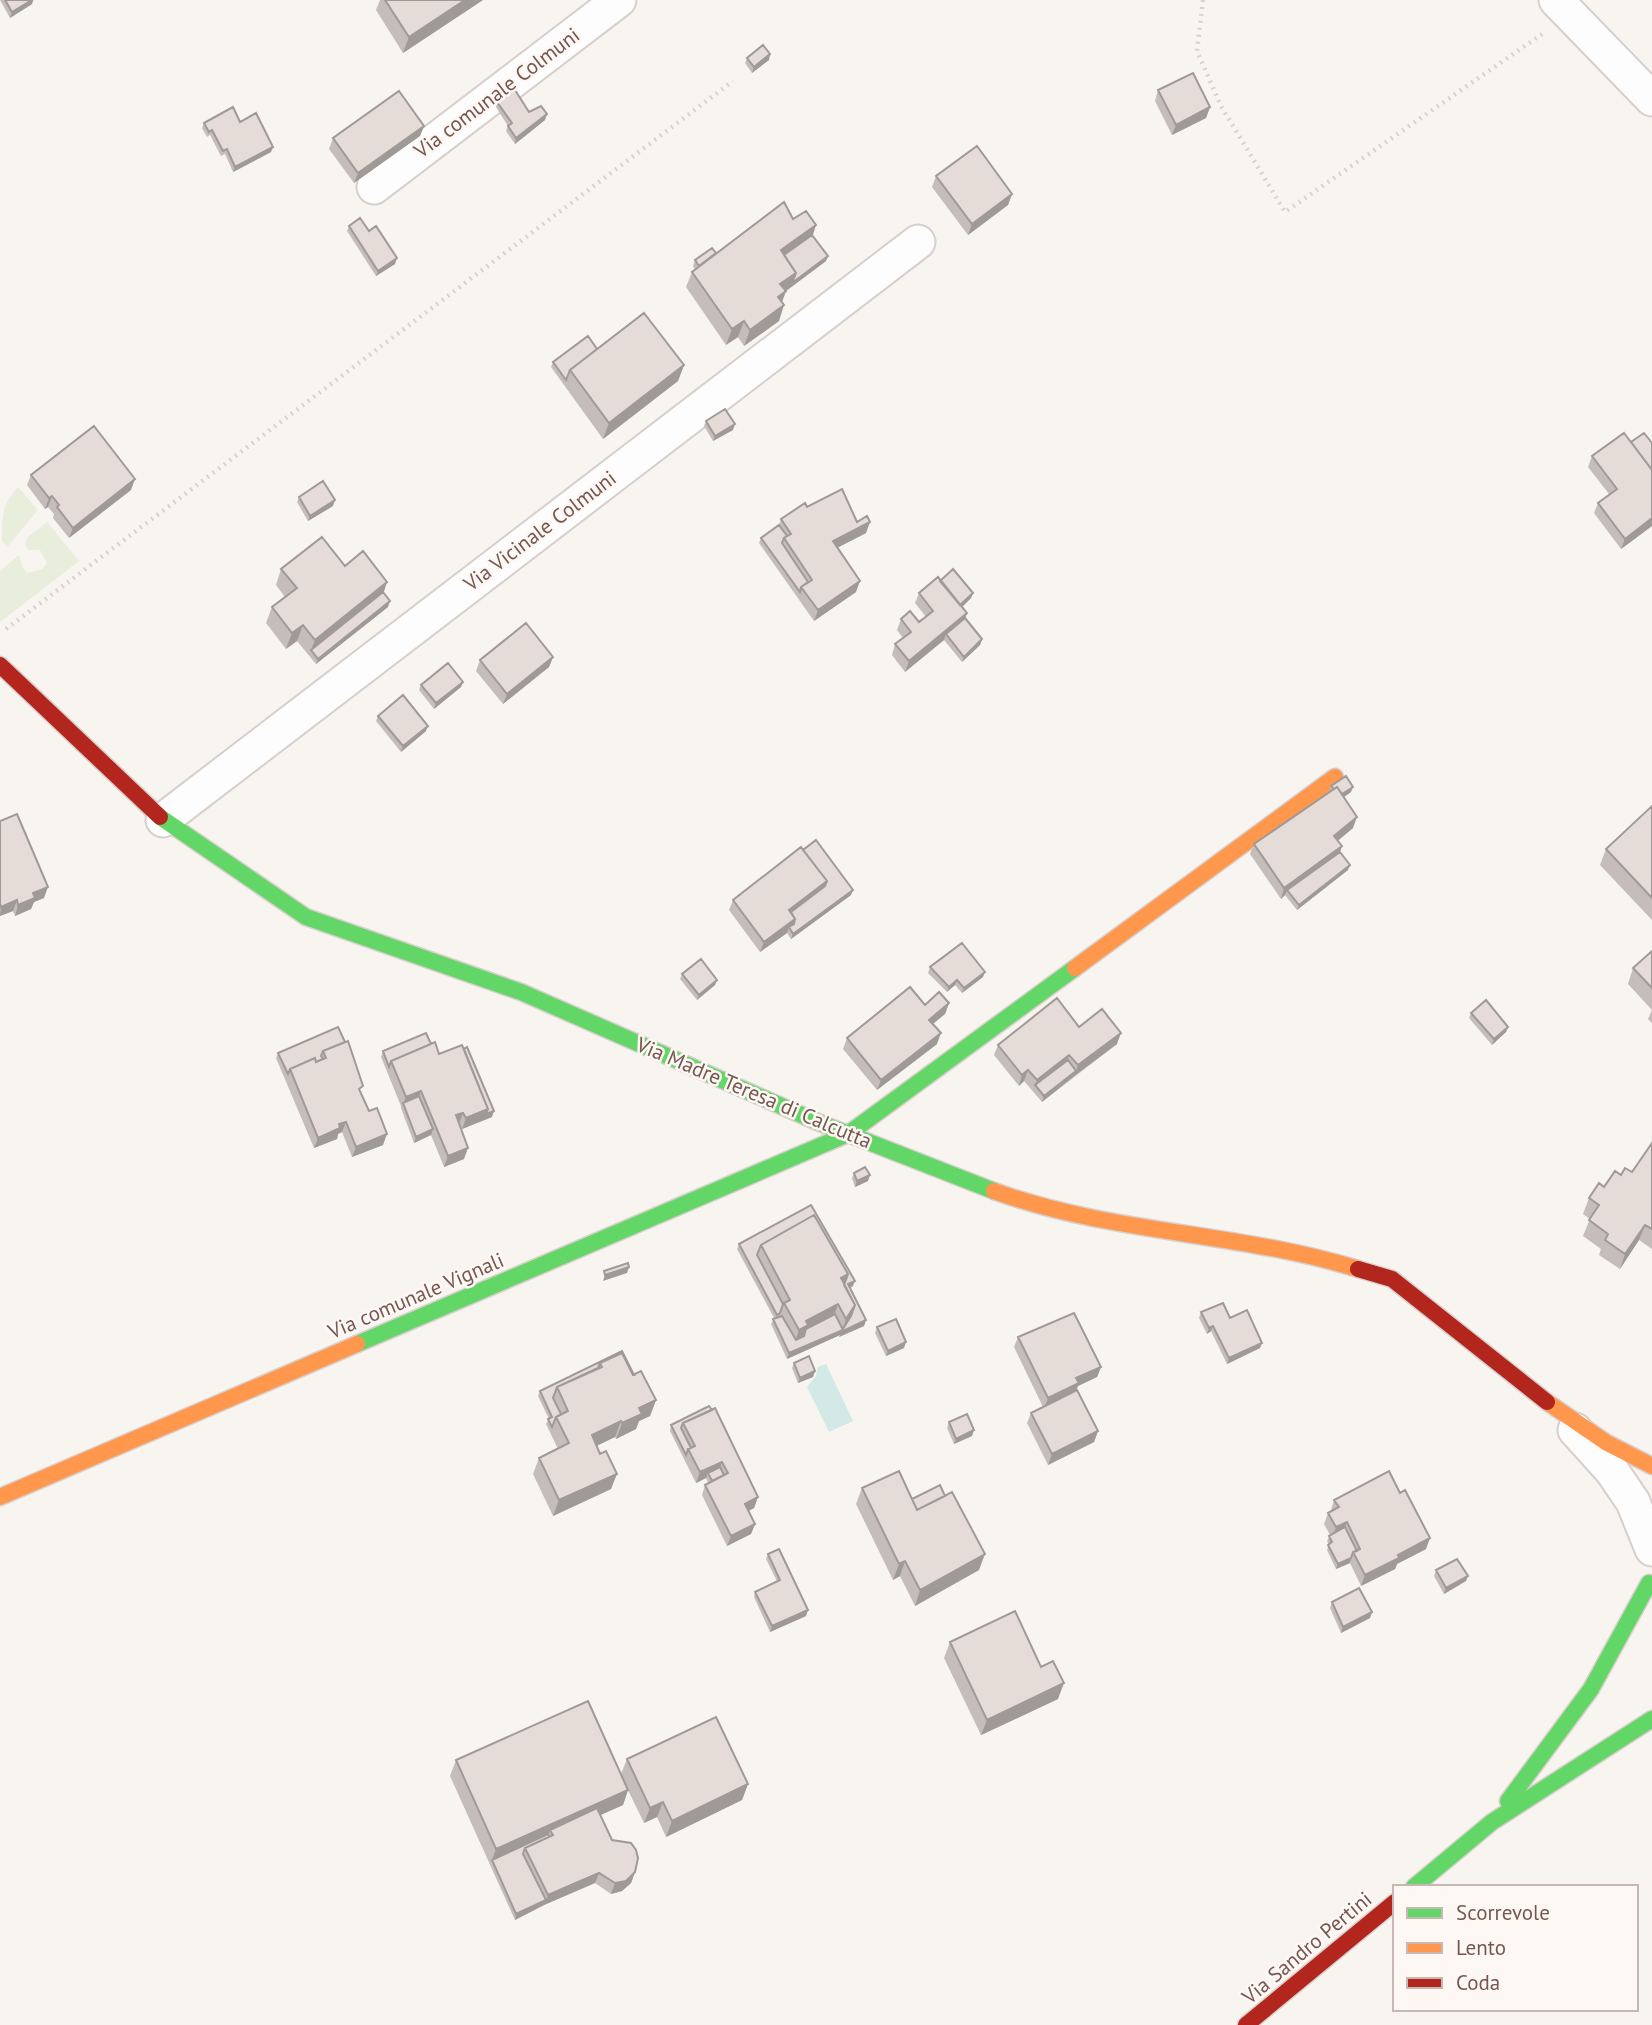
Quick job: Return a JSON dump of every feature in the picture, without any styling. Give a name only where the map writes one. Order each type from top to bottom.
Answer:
[{"type":"street","name":"Via comunale Colmuni","points":[[374,187],[619,0]]},
{"type":"street","points":[[1563,7],[1652,99]]},
{"type":"street","name":"Via Vicinale Colmuni","points":[[163,820],[918,242]]},
{"type":"street","name":"Via Madre Teresa di Calcutta","points":[[0,666],[163,820],[306,916],[521,992],[848,1134],[998,1192],[1071,1215],[1305,1252],[1392,1279],[1557,1410],[1608,1443],[1652,1466]]},
{"type":"street","name":"Via comunale Vignali","points":[[0,1497],[848,1134],[1335,777]]},
{"type":"street","name":"Via Madre Teresa di Calcutta","points":[[1557,1410],[1612,1471],[1633,1502],[1652,1549]]},
{"type":"street","points":[[1492,1822],[1591,1689],[1651,1590],[1652,1563]]},
{"type":"street","points":[[1416,1885],[1492,1822],[1652,1719]]},
{"type":"street","name":"Via Sandro Pertini","points":[[1246,2025],[1393,1904]]},
{"type":"path","points":[[1203,0],[1197,51],[1221,106],[1285,212],[1563,7]]},
{"type":"path","points":[[0,634],[733,81]]},
{"type":"green space","points":[[18,487],[38,510],[7,547],[2,541],[4,512]]},
{"type":"green space","points":[[47,522],[79,561],[0,622],[0,571],[19,555],[27,573],[43,569],[47,563],[40,550],[28,550],[25,543],[28,537]]},
{"type":"shaded area","points":[[826,1364],[853,1421],[829,1432],[807,1387],[816,1376],[818,1367]]},
{"type":"building","points":[[5,0],[32,0],[12,12]]},
{"type":"building","points":[[385,0],[465,0],[409,37]]},
{"type":"building","points":[[763,45],[770,54],[754,67],[747,58]]},
{"type":"building","points":[[1193,73],[1210,107],[1176,125],[1158,90]]},
{"type":"building","points":[[515,90],[529,112],[541,106],[547,114],[516,138],[508,126],[512,123],[497,102]]},
{"type":"building","points":[[399,91],[424,126],[358,173],[333,138]]},
{"type":"building","points":[[233,107],[240,122],[256,113],[273,147],[235,167],[227,149],[223,151],[212,130],[209,132],[204,123]]},
{"type":"building","points":[[977,146],[1012,194],[972,224],[936,176]]},
{"type":"building","points":[[784,202],[793,219],[806,211],[816,225],[781,250],[796,273],[780,284],[786,291],[778,297],[784,305],[750,330],[744,321],[732,329],[692,272]]},
{"type":"building","points":[[360,218],[369,231],[376,226],[397,258],[378,271],[349,226]]},
{"type":"building","points":[[812,235],[828,256],[792,283],[796,273],[784,255]]},
{"type":"building","points":[[712,248],[716,253],[699,266],[695,260]]},
{"type":"building","points":[[644,313],[684,365],[609,423],[570,370]]},
{"type":"building","points":[[588,336],[597,349],[570,370],[566,380],[553,362]]},
{"type":"building","points":[[725,409],[735,424],[715,436],[706,421]]},
{"type":"building","points":[[94,426],[135,479],[73,528],[52,496],[49,498],[31,475]]},
{"type":"building","points":[[1624,433],[1652,470],[1652,518],[1625,539],[1598,503],[1617,489],[1592,456]]},
{"type":"building","points":[[1644,433],[1652,443],[1652,470],[1631,442]]},
{"type":"building","points":[[323,481],[335,500],[310,516],[299,497]]},
{"type":"building","points":[[842,489],[857,522],[867,516],[870,522],[833,541],[860,581],[818,610],[801,587],[812,580],[784,538],[791,534],[781,519],[805,503],[807,507]]},
{"type":"building","points":[[779,525],[787,536],[782,543],[808,582],[801,587],[800,592],[761,538]]},
{"type":"building","points":[[322,537],[345,566],[363,551],[387,582],[315,640],[303,625],[292,633],[272,607],[297,588],[281,569]]},
{"type":"building","points":[[953,569],[973,593],[960,605],[940,581]]},
{"type":"building","points":[[938,577],[967,613],[909,661],[895,644],[911,632],[901,619],[910,611],[919,622],[933,611],[919,593]]},
{"type":"building","points":[[383,592],[390,601],[318,659],[311,650]]},
{"type":"building","points":[[965,618],[982,639],[964,657],[946,634]]},
{"type":"building","points":[[526,623],[553,657],[507,694],[480,660]]},
{"type":"building","points":[[448,663],[463,682],[436,703],[421,685]]},
{"type":"building","points":[[403,695],[428,726],[403,746],[378,716]]},
{"type":"building","points":[[1346,776],[1353,787],[1342,794],[1337,787],[1334,789],[1331,786]]},
{"type":"building","points":[[1337,787],[1357,817],[1334,836],[1342,846],[1284,888],[1254,844]]},
{"type":"building","points":[[1652,806],[1652,898],[1606,849]]},
{"type":"building","points":[[17,814],[48,887],[33,893],[35,898],[18,905],[17,900],[1,907],[0,821]]},
{"type":"building","points":[[816,840],[853,890],[793,934],[789,927],[794,924],[795,919],[791,912],[825,886],[827,881],[803,850]]},
{"type":"building","points":[[801,847],[827,881],[789,910],[795,919],[764,942],[733,900]]},
{"type":"building","points":[[1340,852],[1350,865],[1299,905],[1287,890]]},
{"type":"building","points":[[962,943],[985,972],[964,988],[957,980],[949,987],[930,967]]},
{"type":"building","points":[[1652,951],[1652,988],[1633,968]]},
{"type":"building","points":[[701,959],[717,980],[699,995],[682,974]]},
{"type":"building","points":[[910,987],[925,1005],[939,992],[949,1003],[929,1020],[941,1033],[881,1080],[847,1038]]},
{"type":"building","points":[[1057,998],[1079,1027],[1102,1009],[1121,1033],[1078,1065],[1069,1055],[1037,1080],[1028,1070],[1022,1075],[998,1045]]},
{"type":"building","points":[[1486,1000],[1508,1027],[1494,1039],[1471,1013]]},
{"type":"building","points":[[338,1027],[345,1042],[323,1051],[323,1059],[316,1062],[315,1058],[290,1069],[288,1074],[278,1053]]},
{"type":"building","points":[[426,1033],[431,1044],[391,1061],[389,1067],[383,1051]]},
{"type":"building","points":[[348,1041],[363,1086],[359,1089],[369,1111],[377,1108],[387,1134],[356,1147],[346,1122],[339,1124],[340,1128],[318,1138],[290,1069],[315,1058],[316,1062],[326,1058],[323,1051]]},
{"type":"building","points":[[435,1042],[439,1054],[462,1045],[488,1109],[466,1118],[463,1113],[456,1115],[468,1148],[448,1156],[421,1091],[406,1097],[391,1061]]},
{"type":"building","points":[[467,1047],[494,1111],[486,1114],[488,1109],[464,1049]]},
{"type":"building","points":[[1068,1060],[1076,1071],[1044,1096],[1035,1085]]},
{"type":"building","points":[[419,1096],[433,1129],[416,1137],[403,1103]]},
{"type":"building","points":[[1652,1143],[1652,1229],[1645,1225],[1625,1254],[1605,1240],[1608,1234],[1589,1220],[1599,1205],[1589,1198],[1599,1183],[1604,1187],[1615,1171],[1621,1175],[1625,1168],[1632,1172]]},
{"type":"building","points":[[865,1167],[870,1175],[857,1181],[854,1173]]},
{"type":"building","points":[[811,1205],[855,1281],[848,1284],[866,1320],[841,1332],[855,1305],[844,1285],[848,1274],[814,1215],[761,1245],[757,1255],[783,1304],[777,1315],[739,1244]]},
{"type":"building","points":[[814,1215],[848,1274],[841,1278],[855,1305],[846,1319],[838,1304],[806,1321],[808,1325],[799,1330],[784,1303],[790,1300],[761,1245]]},
{"type":"building","points":[[628,1263],[629,1267],[605,1275],[604,1271]]},
{"type":"building","points":[[1223,1303],[1230,1318],[1247,1310],[1262,1343],[1229,1358],[1213,1326],[1209,1328],[1201,1312]]},
{"type":"building","points":[[1074,1313],[1101,1367],[1076,1378],[1079,1383],[1048,1398],[1018,1337]]},
{"type":"building","points":[[835,1314],[843,1330],[789,1353],[773,1319],[782,1316],[796,1340],[804,1336],[806,1329]]},
{"type":"building","points":[[896,1319],[906,1342],[888,1351],[877,1327]]},
{"type":"building","points":[[622,1351],[634,1375],[622,1353],[600,1363],[598,1368],[557,1387],[553,1398],[561,1414],[556,1417],[552,1427],[548,1419],[552,1417],[540,1391]]},
{"type":"building","points":[[622,1353],[633,1375],[641,1371],[656,1400],[639,1408],[642,1414],[592,1435],[600,1454],[606,1451],[617,1474],[559,1500],[539,1458],[569,1443],[556,1417],[568,1411],[557,1387],[602,1367],[600,1363]]},
{"type":"building","points":[[809,1356],[815,1371],[800,1378],[794,1363]]},
{"type":"building","points":[[1077,1390],[1098,1431],[1052,1454],[1031,1413]]},
{"type":"building","points":[[709,1406],[712,1410],[683,1423],[681,1428],[691,1448],[686,1455],[671,1425]]},
{"type":"building","points":[[715,1408],[758,1497],[745,1504],[755,1524],[731,1536],[705,1485],[728,1473],[722,1462],[700,1472],[688,1449],[695,1446],[683,1423]]},
{"type":"building","points":[[967,1414],[974,1430],[956,1439],[949,1422]]},
{"type":"building","points":[[720,1467],[724,1475],[712,1481],[708,1473]]},
{"type":"building","points":[[899,1471],[917,1510],[952,1492],[985,1554],[920,1590],[905,1561],[899,1564],[862,1488]]},
{"type":"building","points":[[1389,1471],[1400,1493],[1405,1490],[1430,1538],[1365,1575],[1353,1552],[1360,1549],[1347,1522],[1336,1527],[1328,1513],[1339,1507],[1334,1500]]},
{"type":"building","points":[[940,1485],[945,1496],[917,1510],[912,1499]]},
{"type":"building","points":[[1345,1527],[1357,1551],[1353,1552],[1351,1558],[1338,1564],[1328,1545],[1332,1542],[1329,1536]]},
{"type":"building","points":[[779,1549],[808,1610],[772,1626],[755,1592],[780,1580],[768,1554]]},
{"type":"building","points":[[1457,1559],[1468,1576],[1446,1588],[1436,1570]]},
{"type":"building","points":[[1359,1588],[1372,1612],[1343,1627],[1332,1602]]},
{"type":"building","points":[[1015,1611],[1041,1667],[1053,1661],[1064,1683],[987,1720],[950,1642]]},
{"type":"building","points":[[588,1701],[628,1790],[496,1849],[456,1760]]},
{"type":"building","points":[[716,1717],[748,1784],[672,1821],[663,1802],[650,1808],[627,1759]]},
{"type":"building","points":[[597,1808],[612,1840],[631,1843],[636,1850],[638,1858],[635,1872],[626,1881],[615,1883],[599,1873],[548,1895],[525,1848],[553,1835],[550,1830]]},
{"type":"building","points":[[548,1834],[549,1837],[525,1848],[523,1854],[546,1900],[516,1914],[492,1860]]},
{"type":"traffic: fast","points":[[160,817],[306,917],[521,992],[820,1123],[994,1191]]},
{"type":"traffic: fast","points":[[357,1344],[848,1134],[1075,968]]},
{"type":"traffic: fast","points":[[1508,1801],[1591,1689],[1649,1583]]},
{"type":"traffic: fast","points":[[1416,1885],[1492,1822],[1652,1719]]},
{"type":"traffic: slow","points":[[1075,968],[1335,777]]},
{"type":"traffic: slow","points":[[994,1191],[1084,1216],[1268,1247],[1358,1269]]},
{"type":"traffic: slow","points":[[0,1497],[357,1344]]},
{"type":"traffic: slow","points":[[1547,1402],[1607,1443],[1652,1466]]},
{"type":"traffic: jam","points":[[0,665],[160,817]]},
{"type":"traffic: jam","points":[[1358,1269],[1392,1279],[1547,1402]]},
{"type":"traffic: jam","points":[[1246,2025],[1393,1904]]}]
